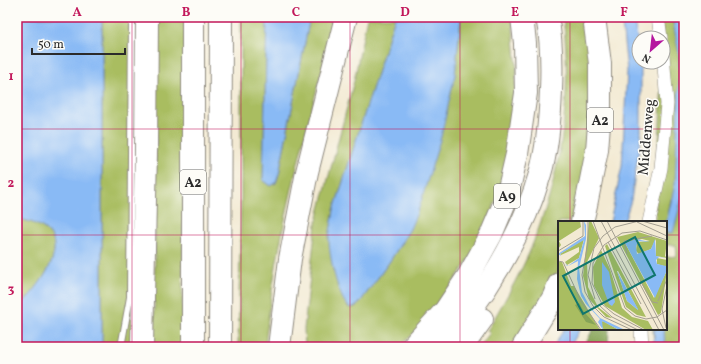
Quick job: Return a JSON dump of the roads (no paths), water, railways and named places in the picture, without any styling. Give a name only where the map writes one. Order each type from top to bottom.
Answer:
[{"type":"highway","points":[[142,347],[147,17]]},
{"type":"highway","name":"A2","points":[[193,17],[193,347]]},
{"type":"highway","name":"A2","points":[[220,347],[221,17]]},
{"type":"highway","points":[[279,347],[290,260],[307,172],[346,17]]},
{"type":"highway","name":"A9","points":[[412,347],[445,312],[469,275],[491,235],[507,197],[517,154],[526,93],[525,43],[522,17]]},
{"type":"highway","name":"A9","points":[[462,347],[492,304],[510,272],[519,249],[526,214],[540,173],[549,131],[551,78],[550,33],[547,17]]},
{"type":"highway","name":"A2","points":[[582,221],[598,150],[600,64],[594,17]]},
{"type":"highway","name":"A9","points":[[440,347],[454,333],[478,301],[526,214]]},
{"type":"highway","points":[[522,347],[553,298],[558,286]]},
{"type":"street","points":[[658,17],[660,30]]},
{"type":"street","name":"Middenweg","points":[[649,221],[661,168],[667,104],[664,70]]},
{"type":"street","points":[[641,330],[642,347]]},
{"type":"lane","points":[[121,347],[130,297],[132,17]]},
{"type":"lane","points":[[130,237],[144,270]]},
{"type":"water","points":[[17,17],[102,17],[102,347],[17,347],[17,309],[39,284],[51,262],[54,251],[53,241],[45,229],[34,223],[17,218]]},
{"type":"water","points":[[267,17],[310,17],[279,174],[276,183],[271,186],[263,180]]},
{"type":"water","points":[[395,17],[461,17],[455,75],[441,137],[419,208],[410,229],[390,261],[358,305],[350,308],[342,296],[338,286],[330,253],[329,234],[334,210]]},
{"type":"water","points":[[621,17],[633,17],[636,30],[631,30],[631,70],[641,70],[641,137],[631,200],[624,221],[610,221],[622,166],[627,71]]},
{"type":"water","points":[[672,17],[684,17],[684,190],[673,233],[667,232],[667,221],[675,184],[679,54]]},
{"type":"water","points":[[563,330],[579,330],[570,347],[553,347]]},
{"type":"water","points":[[654,330],[664,330],[665,347],[654,347]]}]
